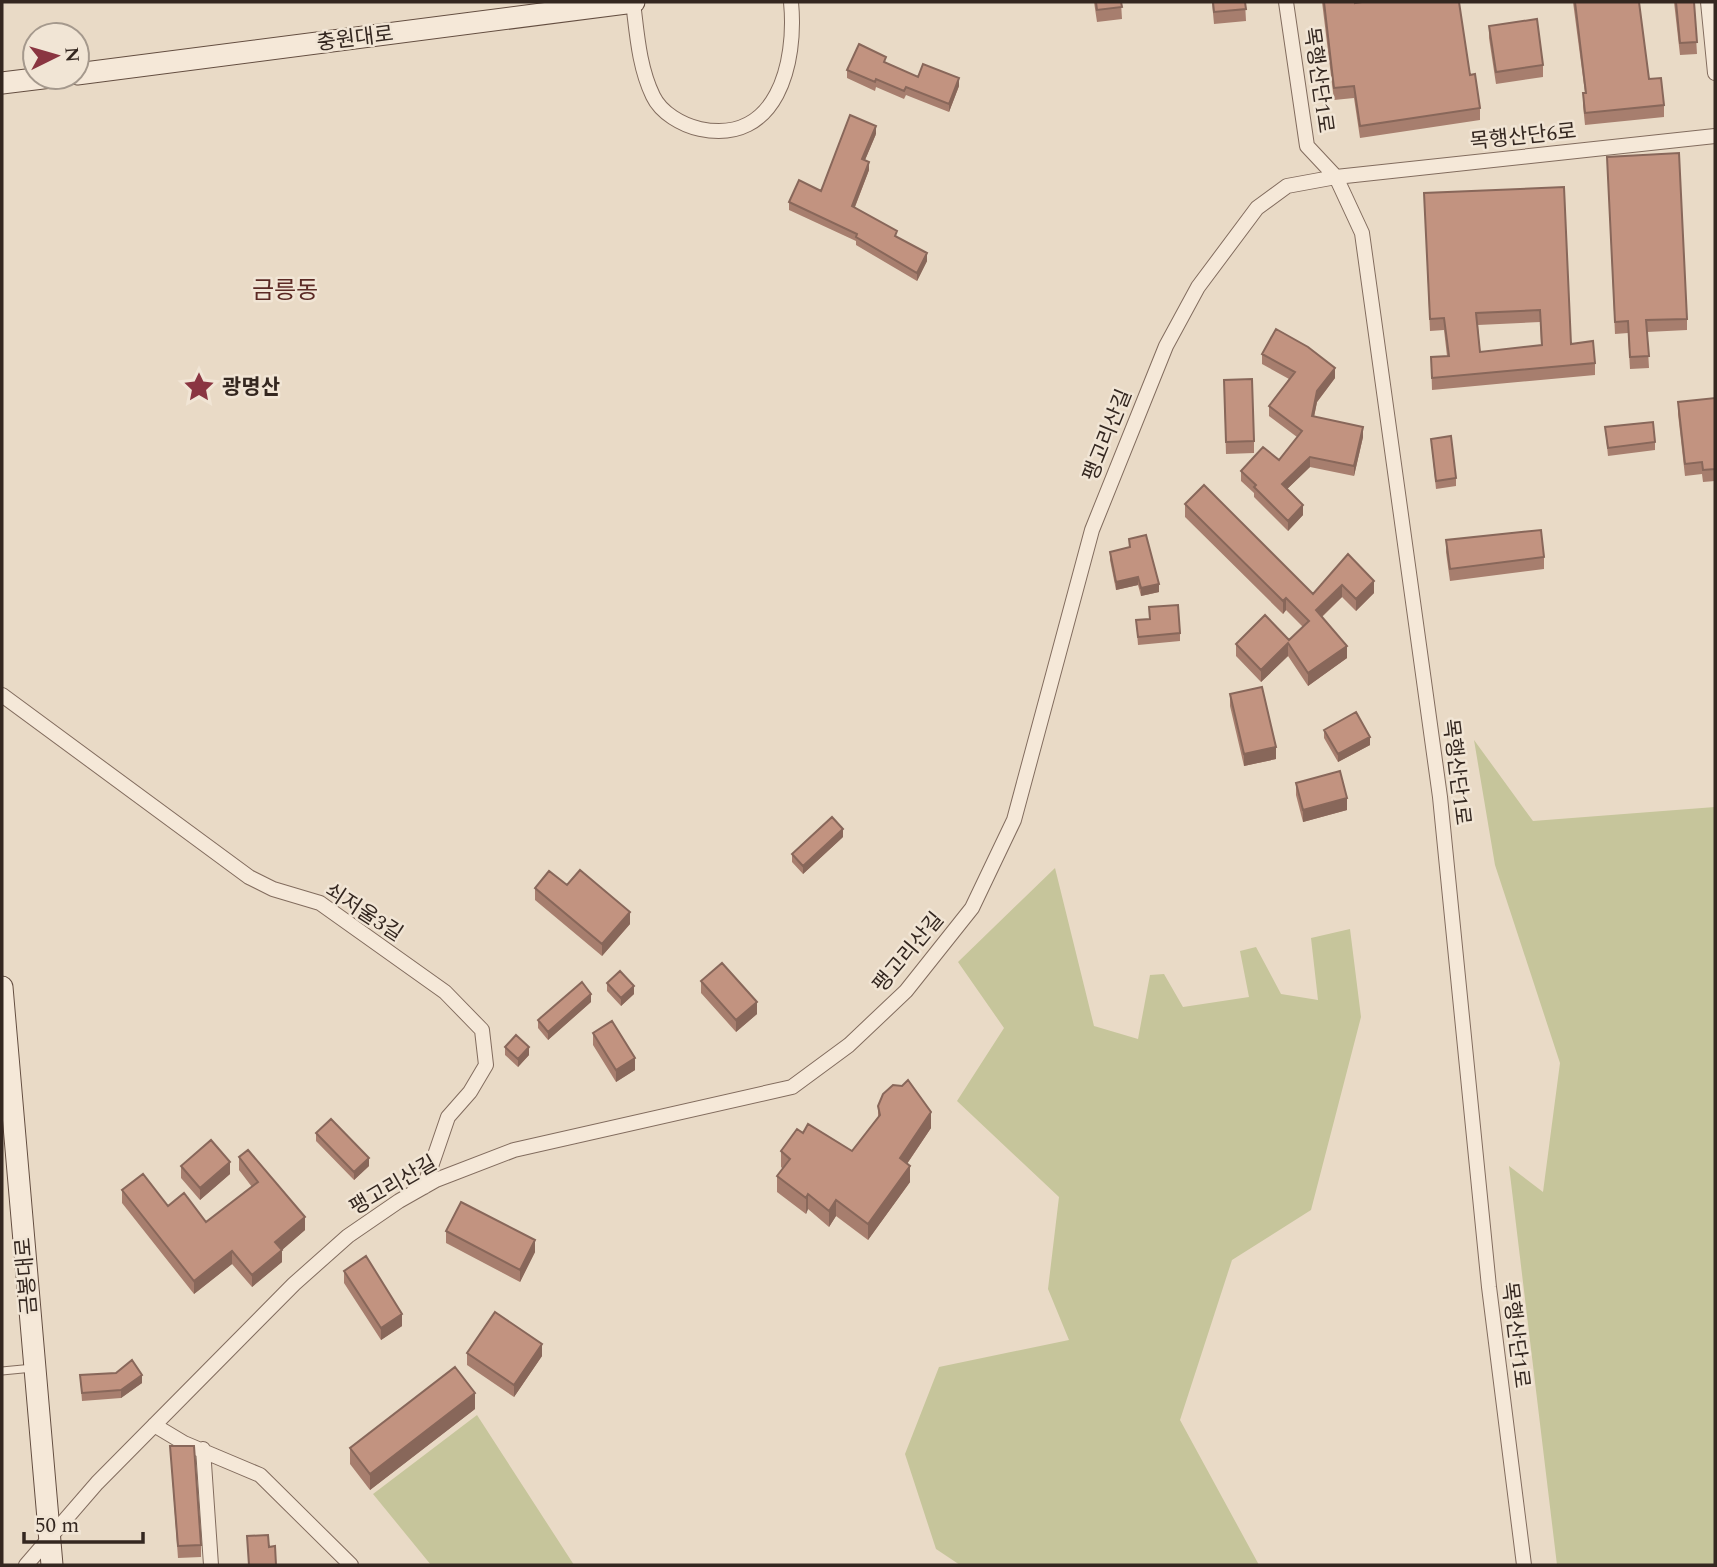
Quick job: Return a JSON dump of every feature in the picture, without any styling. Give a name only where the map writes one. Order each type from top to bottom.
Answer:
[{"type":"street","points":[[634,2],[639,51],[654,99],[681,125],[720,133],[749,126],[767,108],[783,83],[790,54],[791,6]]},
{"type":"street","name":"충원대로","points":[[91,72],[634,2]]},
{"type":"street","name":"목행산단1로","points":[[1286,2],[1307,146],[1336,177],[1362,233],[1439,786],[1489,1287],[1524,1565]]},
{"type":"street","points":[[1708,2],[1715,73]]},
{"type":"street","points":[[2,83],[21,81]]},
{"type":"street","name":"목행산단6로","points":[[1336,177],[1715,136]]},
{"type":"street","name":"팽고리산길","points":[[26,1565],[50,1535],[293,1284],[348,1236],[424,1187],[514,1150],[792,1087],[849,1045],[906,991],[972,908],[1014,820],[1092,530],[1166,346],[1198,287],[1257,208],[1287,186],[1336,177]]},
{"type":"street","name":"쇠저울3길","points":[[2,695],[249,877],[273,889],[320,903],[445,992],[482,1030],[486,1065],[470,1092],[448,1117],[424,1187]]},
{"type":"street","name":"금봉대로","points":[[2,1001],[6,1094],[18,1174],[52,1565]]},
{"type":"street","points":[[2,1155],[18,1174]]},
{"type":"street","points":[[155,1425],[184,1443],[260,1475],[351,1565]]},
{"type":"street","points":[[203,1449],[211,1565]]},
{"type":"lane","points":[[2,1371],[34,1368]]},
{"type":"green space","points":[[1474,740],[1533,821],[1715,807],[1715,1565],[1557,1565],[1509,1166],[1543,1192],[1560,1063],[1495,865]]},
{"type":"green space","points":[[1055,868],[1094,1026],[1138,1039],[1150,975],[1164,974],[1183,1007],[1249,997],[1240,951],[1256,947],[1281,994],[1318,1000],[1311,938],[1350,929],[1361,1017],[1311,1210],[1232,1260],[1180,1420],[1259,1565],[960,1565],[936,1549],[905,1454],[939,1367],[1069,1340],[1048,1289],[1059,1197],[957,1101],[1004,1028],[958,962]]},
{"type":"green space","points":[[477,1415],[574,1565],[431,1565],[373,1494]]},
{"type":"building","points":[[1096,2],[1121,2],[1122,7],[1097,10]]},
{"type":"building","points":[[1213,2],[1245,2],[1246,9],[1214,12]]},
{"type":"building","points":[[1324,2],[1459,2],[1470,75],[1475,74],[1480,108],[1360,126],[1354,86],[1334,88]]},
{"type":"building","points":[[1575,2],[1639,2],[1649,79],[1661,78],[1664,105],[1585,113],[1583,93],[1586,93]]},
{"type":"building","points":[[1676,2],[1694,2],[1697,42],[1680,43]]},
{"type":"building","points":[[1537,19],[1543,65],[1496,72],[1489,26]]},
{"type":"building","points":[[859,44],[886,57],[884,62],[918,77],[923,64],[959,78],[949,104],[906,87],[904,91],[876,79],[875,82],[847,70]]},
{"type":"building","points":[[850,115],[876,126],[862,159],[869,162],[852,206],[897,231],[895,236],[927,253],[917,273],[856,237],[857,234],[789,202],[799,180],[821,191]]},
{"type":"building","points":[[1679,153],[1687,319],[1646,320],[1649,356],[1630,357],[1628,321],[1615,322],[1607,157]]},
{"type":"building","points":[[1564,187],[1571,344],[1593,341],[1595,363],[1432,378],[1431,357],[1449,356],[1444,318],[1430,319],[1424,193]],"holes":[[[1540,310],[1542,345],[1480,352],[1476,313]]]},
{"type":"building","points":[[1276,329],[1308,347],[1335,368],[1317,391],[1312,416],[1363,427],[1354,466],[1310,457],[1282,484],[1303,505],[1288,521],[1241,471],[1263,447],[1279,460],[1302,431],[1269,406],[1295,372],[1262,354]]},
{"type":"building","points":[[1252,379],[1254,441],[1226,442],[1224,380]]},
{"type":"building","points":[[1715,398],[1715,469],[1703,470],[1702,462],[1685,464],[1678,402]]},
{"type":"building","points":[[1653,422],[1655,442],[1608,448],[1605,427]]},
{"type":"building","points":[[1451,436],[1456,478],[1436,481],[1431,439]]},
{"type":"building","points":[[1204,485],[1313,594],[1348,554],[1374,581],[1356,599],[1342,585],[1316,610],[1347,646],[1308,673],[1288,643],[1261,670],[1236,644],[1265,615],[1289,640],[1309,621],[1286,598],[1283,601],[1185,504]]},
{"type":"building","points":[[1541,530],[1544,557],[1450,569],[1446,540]]},
{"type":"building","points":[[1146,535],[1159,584],[1141,588],[1138,577],[1116,582],[1110,552],[1130,547],[1129,539]]},
{"type":"building","points":[[1178,605],[1180,633],[1138,637],[1136,620],[1150,619],[1149,607]]},
{"type":"building","points":[[1262,687],[1276,747],[1244,754],[1230,694]]},
{"type":"building","points":[[1356,712],[1370,737],[1338,754],[1324,730]]},
{"type":"building","points":[[1340,771],[1347,798],[1303,810],[1296,783]]},
{"type":"building","points":[[832,817],[843,829],[803,866],[792,854]]},
{"type":"building","points":[[580,870],[630,912],[602,944],[535,888],[549,871],[567,885]]},
{"type":"building","points":[[722,963],[757,1002],[736,1020],[701,981]]},
{"type":"building","points":[[620,971],[634,986],[621,998],[607,983]]},
{"type":"building","points":[[582,982],[591,994],[548,1032],[538,1020]]},
{"type":"building","points":[[612,1021],[635,1058],[616,1070],[593,1033]]},
{"type":"building","points":[[516,1035],[529,1047],[518,1059],[505,1047]]},
{"type":"building","points":[[908,1080],[931,1112],[900,1158],[910,1166],[868,1224],[836,1200],[829,1211],[808,1194],[806,1198],[777,1176],[790,1159],[781,1151],[797,1129],[803,1133],[808,1124],[852,1151],[880,1115],[878,1106],[883,1094],[893,1085],[902,1086]]},
{"type":"building","points":[[331,1119],[369,1158],[354,1172],[316,1133]]},
{"type":"building","points":[[211,1140],[230,1162],[200,1188],[181,1166]]},
{"type":"building","points":[[248,1150],[305,1217],[275,1242],[282,1250],[252,1275],[232,1251],[194,1281],[122,1190],[143,1174],[168,1206],[184,1193],[206,1222],[258,1182],[239,1157]]},
{"type":"building","points":[[461,1202],[535,1240],[520,1270],[446,1231]]},
{"type":"building","points":[[366,1256],[402,1314],[381,1328],[344,1271]]},
{"type":"building","points":[[495,1312],[542,1344],[514,1385],[467,1353]]},
{"type":"building","points":[[132,1360],[142,1375],[121,1390],[82,1393],[80,1375],[116,1373]]},
{"type":"building","points":[[455,1367],[475,1393],[370,1474],[350,1448]]},
{"type":"building","points":[[170,1446],[194,1446],[201,1545],[178,1546]]},
{"type":"building","points":[[268,1535],[269,1547],[275,1546],[276,1565],[249,1565],[247,1536]]},
{"type":"place","name":"광명산","points":[[199,387]]},
{"type":"district","name":"금릉동","points":[[285,290]]}]
